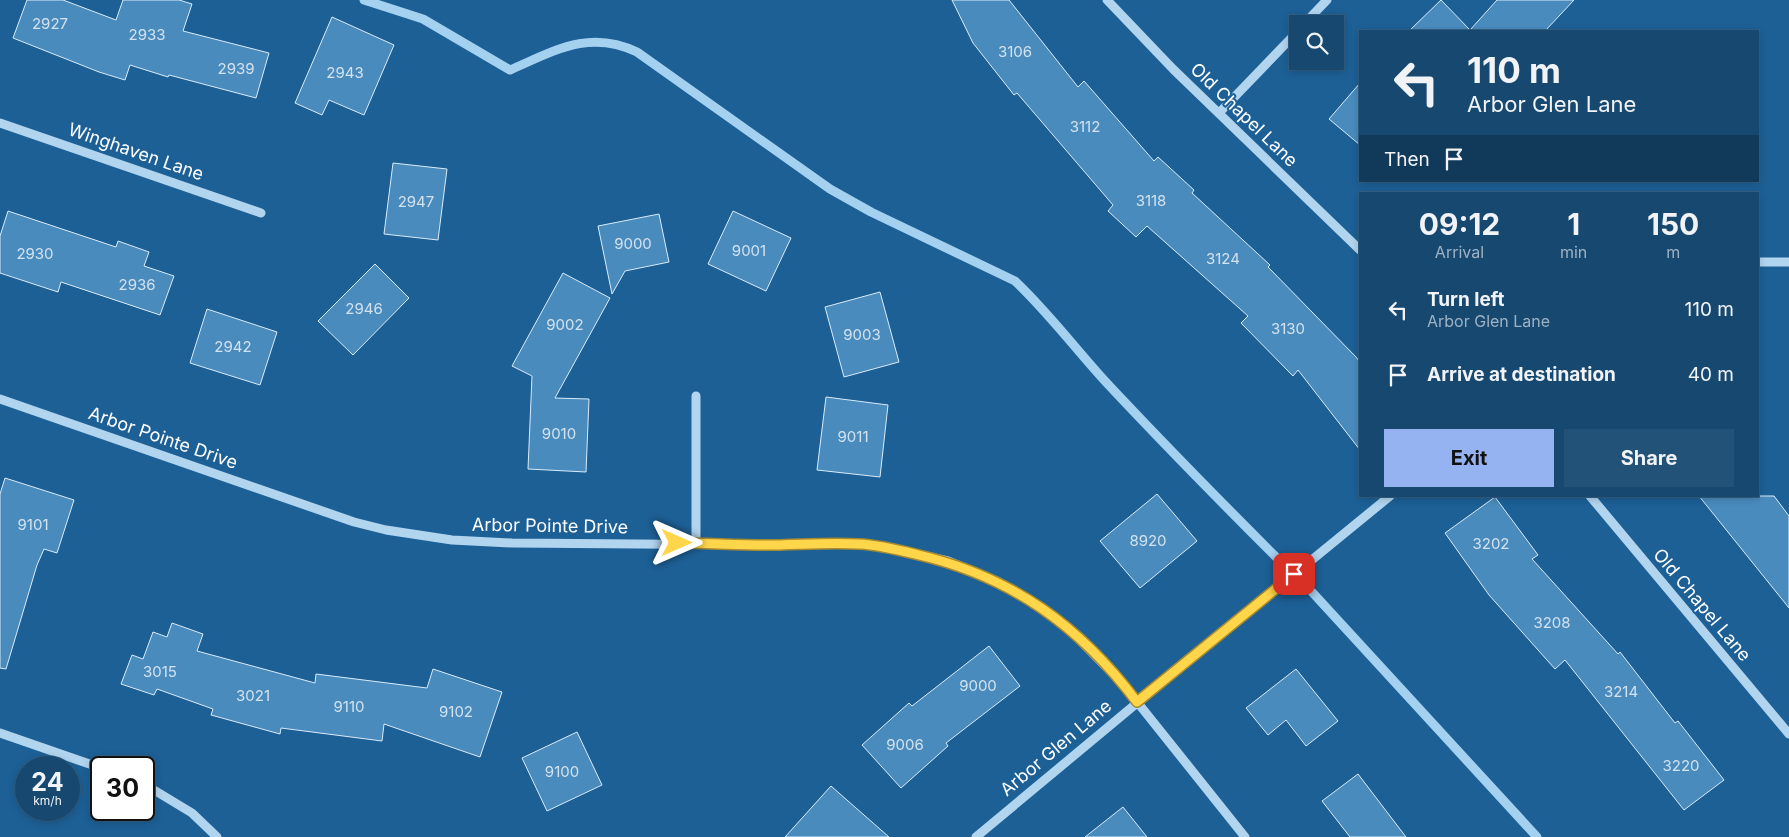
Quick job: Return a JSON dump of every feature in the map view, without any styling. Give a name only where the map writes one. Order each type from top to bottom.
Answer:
[{"type":"street","name":"Old Chapel Lane","points":[[1107,0],[1173,69],[1359,249]]},
{"type":"street","points":[[1313,15],[1327,0]]},
{"type":"street","points":[[1219,113],[1289,40]]},
{"type":"street","name":"Winghaven Lane","points":[[0,123],[262,213]]},
{"type":"street","points":[[1759,262],[1789,262]]},
{"type":"street","points":[[696,396],[696,543]]},
{"type":"street","name":"Arbor Pointe Drive","points":[[0,398],[354,522],[386,530],[460,541],[512,543],[858,544],[890,548],[948,561],[998,582],[1046,610],[1065,625],[1122,682],[1244,837]]},
{"type":"street","name":"Arbor Glen Lane","points":[[976,837],[1137,702],[1389,497]]},
{"type":"street","name":"Old Chapel Lane","points":[[1591,497],[1789,734]]},
{"type":"street","points":[[0,733],[90,764]]},
{"type":"street","points":[[155,791],[192,813],[217,837]]},
{"type":"building","points":[[27,0],[63,0],[116,20],[123,0],[179,0],[192,4],[183,31],[269,53],[256,98],[169,75],[168,77],[130,65],[125,80],[99,72],[13,38]]},
{"type":"building","points":[[952,0],[1009,0],[1078,87],[1084,81],[1154,161],[1158,157],[1194,190],[1192,193],[1270,265],[1268,267],[1359,361],[1359,449],[1298,370],[1293,376],[1241,323],[1248,316],[1147,226],[1136,237],[1108,211],[1113,205],[1017,93],[1014,95],[973,43]]},
{"type":"building","points":[[1441,0],[1470,30],[1410,30]]},
{"type":"building","points":[[1497,0],[1574,0],[1546,30],[1470,30]]},
{"type":"building","points":[[332,17],[394,45],[364,115],[329,100],[322,115],[295,103]]},
{"type":"building","points":[[1359,84],[1359,144],[1329,119]]},
{"type":"building","points":[[393,163],[447,169],[438,240],[384,234]]},
{"type":"building","points":[[8,211],[116,247],[118,241],[149,252],[144,266],[174,276],[160,315],[61,282],[58,292],[0,273],[0,236]]},
{"type":"building","points":[[733,211],[791,238],[766,291],[708,264]]},
{"type":"building","points":[[659,214],[669,262],[625,271],[612,294],[598,226]]},
{"type":"building","points":[[375,264],[409,298],[353,355],[318,321]]},
{"type":"building","points":[[563,273],[610,298],[555,398],[589,399],[586,472],[528,469],[532,376],[512,366]]},
{"type":"building","points":[[880,292],[899,362],[844,377],[825,307]]},
{"type":"building","points":[[207,309],[277,332],[260,385],[190,363]]},
{"type":"building","points":[[826,397],[888,405],[880,477],[817,470]]},
{"type":"building","points":[[5,478],[74,500],[57,553],[44,549],[37,565],[6,669],[0,668],[0,494]]},
{"type":"building","points":[[1157,494],[1197,541],[1140,588],[1100,541]]},
{"type":"building","points":[[1774,496],[1789,516],[1789,608],[1700,497]]},
{"type":"building","points":[[1495,497],[1538,555],[1532,559],[1618,654],[1620,652],[1675,723],[1678,721],[1724,780],[1684,810],[1565,660],[1555,669],[1489,595],[1445,533]]},
{"type":"building","points":[[172,623],[203,634],[197,651],[315,683],[316,674],[427,688],[433,669],[502,692],[480,757],[384,724],[382,741],[281,728],[280,734],[211,715],[213,709],[157,689],[154,695],[121,684],[132,655],[143,659],[153,632],[167,637]]},
{"type":"building","points":[[989,646],[1020,686],[946,743],[948,746],[901,788],[862,745],[909,703],[912,706]]},
{"type":"building","points":[[1296,669],[1338,721],[1306,746],[1286,720],[1268,735],[1246,708]]},
{"type":"building","points":[[577,732],[602,785],[547,811],[522,758]]},
{"type":"building","points":[[1358,774],[1406,837],[1350,837],[1322,801]]},
{"type":"building","points":[[831,786],[889,837],[785,837]]},
{"type":"building","points":[[1123,807],[1147,837],[1085,837]]},
{"type":"waterway","points":[[364,0],[423,19],[510,70],[572,45],[603,42],[620,45],[637,52],[830,189],[871,212],[1015,281],[1038,304],[1125,402],[1276,557]]},
{"type":"waterway","points":[[1312,592],[1537,837]]},
{"type":"route","points":[[677,543],[764,545],[858,544],[890,548],[948,561],[998,582],[1046,610],[1065,625],[1122,682],[1137,702],[1294,574]]}]
